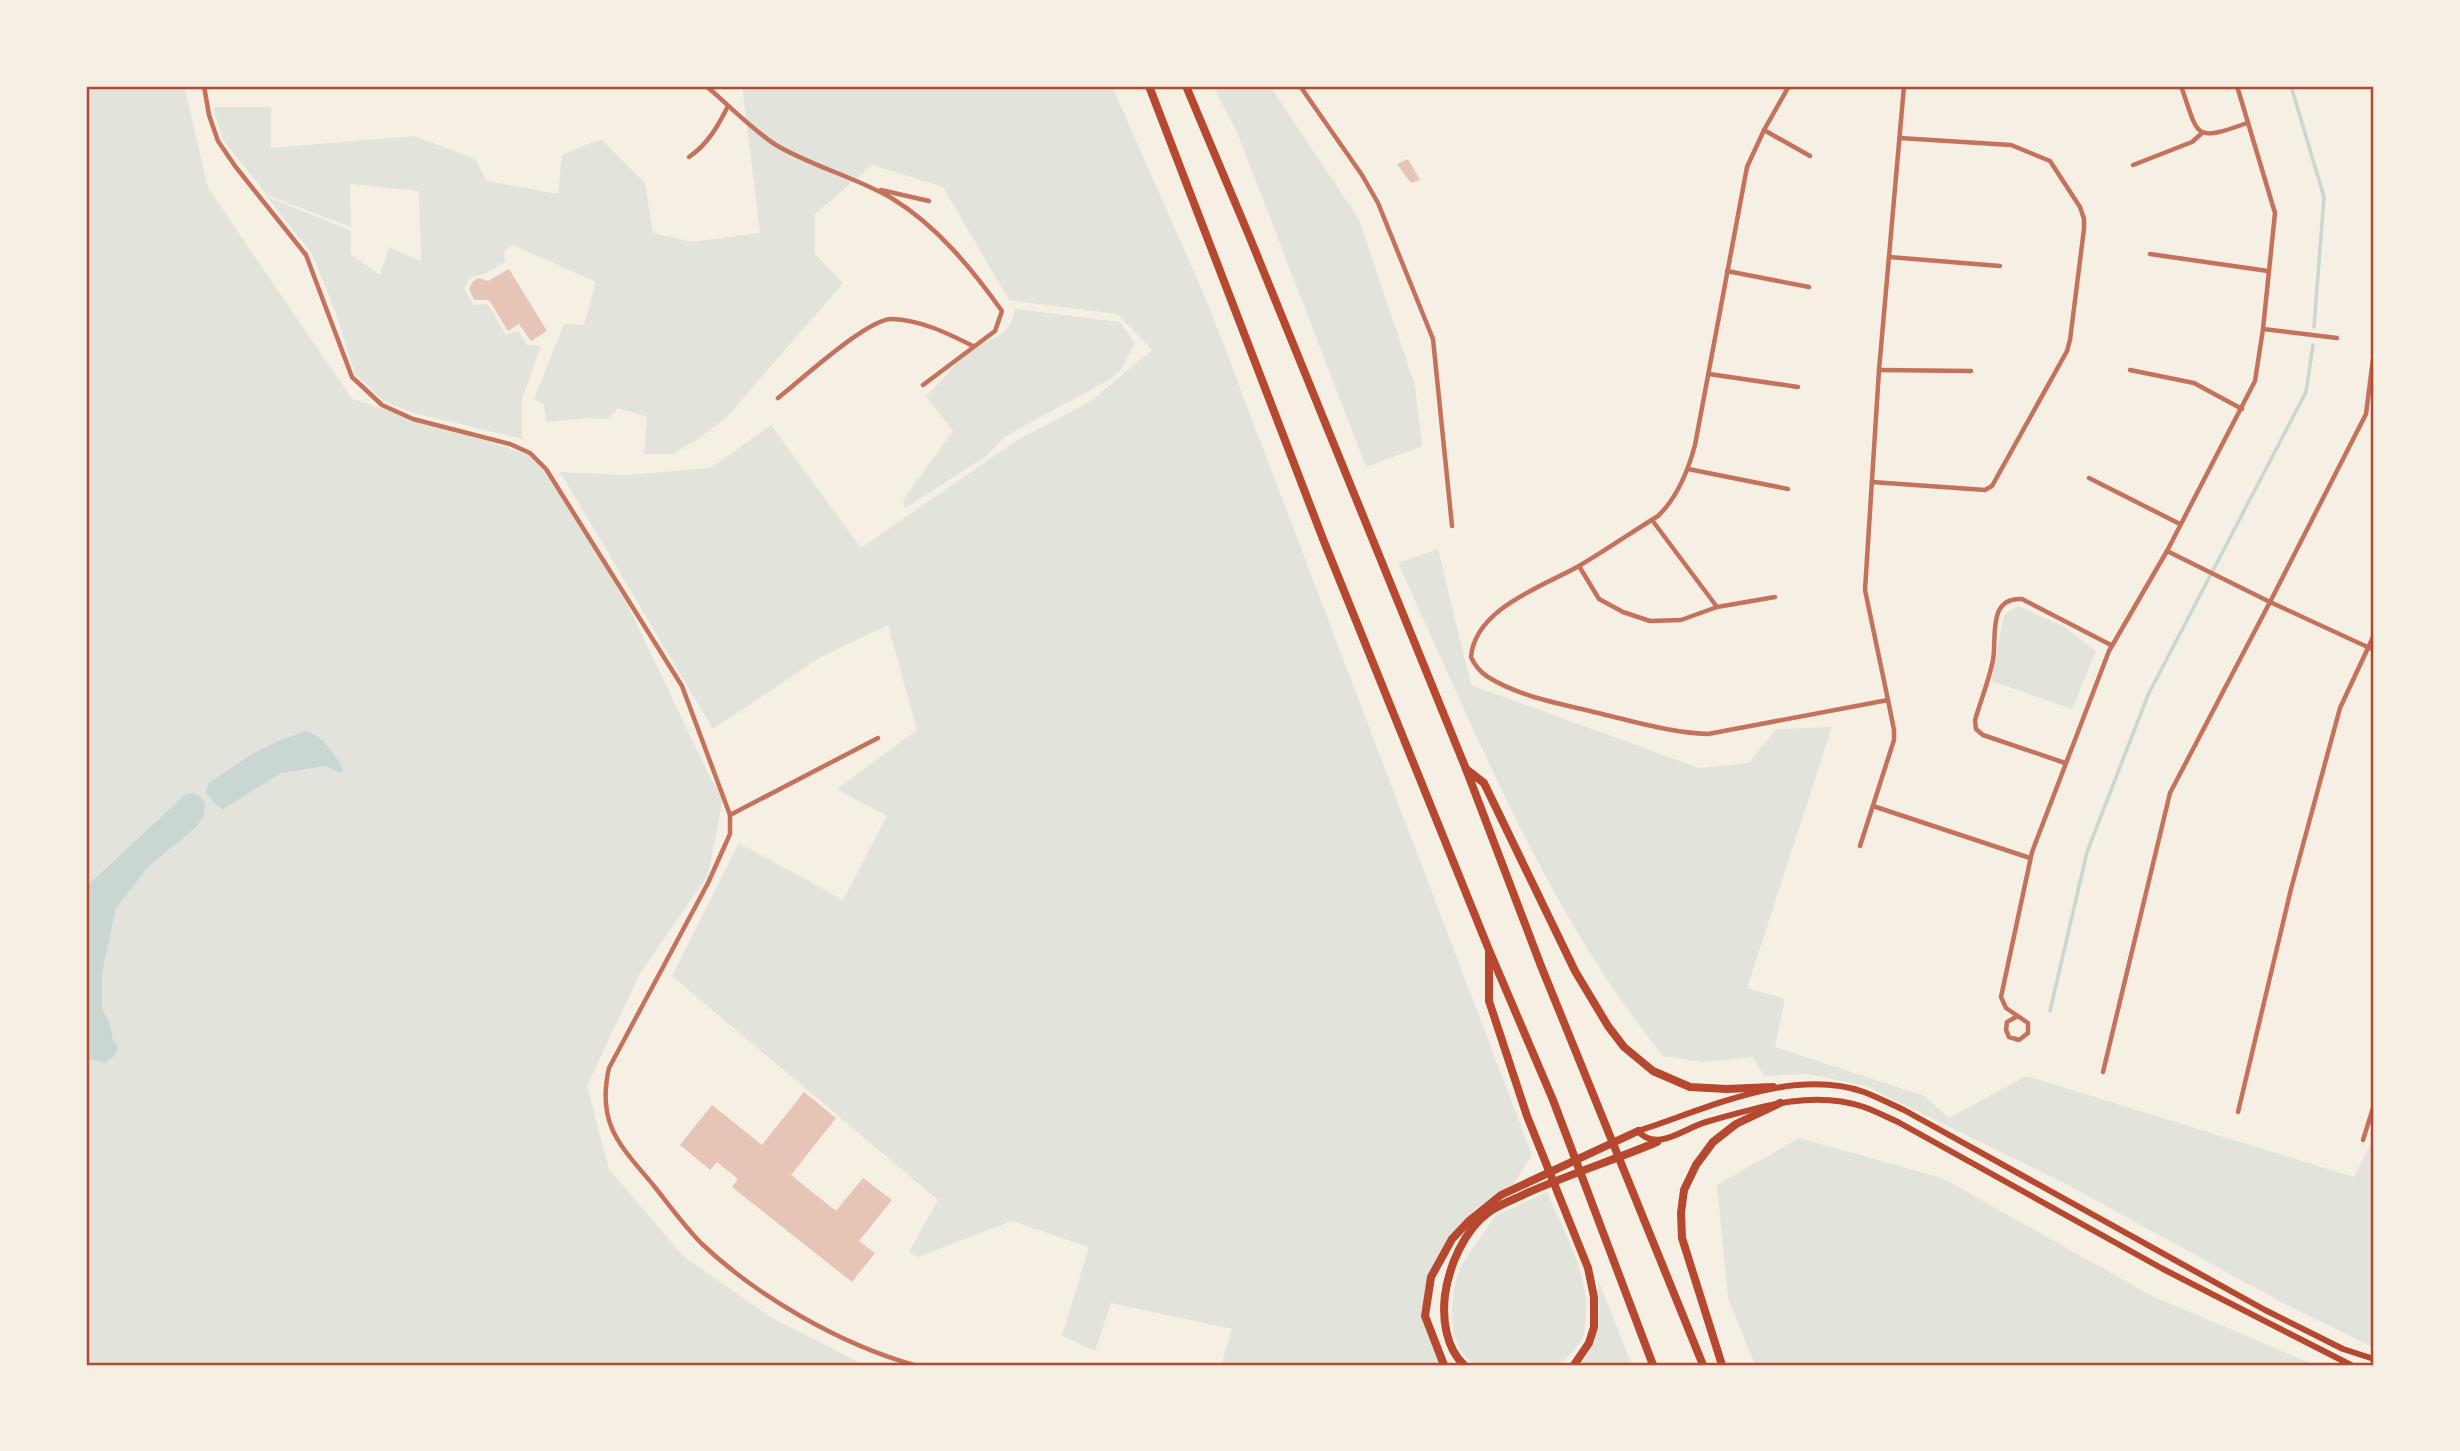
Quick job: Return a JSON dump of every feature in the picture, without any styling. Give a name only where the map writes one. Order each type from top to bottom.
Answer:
[{"type":"highway","points":[[1149,86],[1323,538],[1489,950],[1553,1100],[1653,1365]]},
{"type":"highway","points":[[1186,86],[1466,769],[1541,966],[1703,1365]]},
{"type":"highway","points":[[1466,769],[1482,780],[1576,971],[1608,1026],[1624,1047],[1653,1071],[1690,1087],[1773,1087]]},
{"type":"highway","points":[[1489,950],[1489,1001],[1527,1116],[1588,1268],[1594,1297],[1595,1313],[1589,1343],[1574,1365]]},
{"type":"highway","points":[[1723,1365],[1682,1238],[1684,1190],[1696,1165],[1713,1142],[1736,1124],[1780,1103]]},
{"type":"highway","points":[[1444,1365],[1425,1316],[1431,1277],[1452,1239],[1469,1220],[1501,1195],[1638,1131]]},
{"type":"highway","points":[[1464,1365],[1450,1346],[1444,1303],[1453,1262],[1476,1223],[1507,1202],[1657,1142]]},
{"type":"main road","points":[[2351,1365],[2163,1269],[1898,1122],[1862,1107],[1814,1099],[1780,1103],[1701,1124],[1657,1142],[1644,1138],[1638,1131],[1773,1087],[1807,1085],[1863,1092],[2265,1310],[2343,1349],[2374,1359]]},
{"type":"street","points":[[204,86],[209,115],[218,141],[306,255],[352,377],[382,405],[413,419],[510,444],[530,453],[546,469],[682,686],[730,815],[730,834],[708,883],[609,1068],[604,1087],[605,1109],[618,1142],[681,1222],[714,1253],[796,1314],[871,1352],[914,1365]]},
{"type":"street","points":[[706,86],[774,144],[803,160],[870,187],[929,201]]},
{"type":"street","points":[[1300,86],[1362,175],[1378,203],[1433,339],[1452,526]]},
{"type":"street","points":[[1789,86],[1747,167],[1695,445],[1685,478],[1664,510],[1652,520],[1579,566],[1521,596],[1490,618],[1478,636],[1471,657],[1474,665],[1489,678],[1527,695],[1644,724],[1697,734],[1888,700]]},
{"type":"street","points":[[1860,846],[1894,740],[1865,590],[1879,370],[1904,86]]},
{"type":"street","points":[[2181,86],[2196,127],[2202,133],[2211,135],[2247,123]]},
{"type":"street","points":[[2016,1017],[2007,1022],[2006,1030],[2011,1038],[2019,1040],[2026,1036],[2029,1027],[2024,1018],[2016,1017],[2006,1008],[2000,997],[2030,858],[2065,763],[2111,646],[2167,551],[2255,381],[2275,213],[2237,86]]},
{"type":"street","points":[[689,157],[702,148],[713,134],[728,106]]},
{"type":"street","points":[[1764,130],[1810,156]]},
{"type":"street","points":[[2133,165],[2192,142],[2202,133]]},
{"type":"street","points":[[1872,482],[1985,490],[1992,486],[2067,351],[2084,229],[2080,207],[2050,161],[2011,145],[1900,138]]},
{"type":"street","points":[[870,187],[912,212],[940,238],[977,275],[1002,311],[995,331],[923,385]]},
{"type":"street","points":[[2150,254],[2268,271]]},
{"type":"street","points":[[1889,257],[2000,266]]},
{"type":"street","points":[[1727,271],[1809,287]]},
{"type":"street","points":[[778,398],[860,330],[889,318],[934,327],[973,346]]},
{"type":"street","points":[[2263,329],[2337,338]]},
{"type":"street","points":[[2103,1072],[2170,793],[2365,414],[2374,351]]},
{"type":"street","points":[[1879,370],[1971,371]]},
{"type":"street","points":[[2130,370],[2194,383],[2242,409]]},
{"type":"street","points":[[1709,374],[1798,387]]},
{"type":"street","points":[[1688,468],[1788,489]]},
{"type":"street","points":[[2089,478],[2180,524]]},
{"type":"street","points":[[1652,520],[1717,607]]},
{"type":"street","points":[[2167,551],[2374,650]]},
{"type":"street","points":[[1579,566],[1599,600],[1608,606],[1650,621],[1681,620],[1717,607],[1775,597]]},
{"type":"street","points":[[2065,763],[1983,735],[1976,729],[1975,720],[1993,661],[1996,618],[2008,601],[2022,599],[2111,646]]},
{"type":"street","points":[[2238,1112],[2291,889],[2340,708],[2374,635]]},
{"type":"street","points":[[730,815],[878,738]]},
{"type":"street","points":[[1874,806],[2030,858]]},
{"type":"street","points":[[2363,1140],[2374,1105]]},
{"type":"shaded area","points":[[86,86],[184,86],[208,188],[352,399],[533,456],[572,512],[628,606],[711,779],[723,798],[708,875],[639,975],[587,1086],[609,1169],[683,1256],[772,1318],[864,1365],[86,1365]]},
{"type":"shaded area","points":[[742,86],[1112,86],[1208,304],[1532,1155],[1513,1185],[1476,1208],[1457,1229],[1434,1267],[1427,1312],[1444,1357],[1450,1365],[1221,1365],[1232,1329],[1111,1303],[1095,1351],[1062,1336],[1089,1247],[1012,1221],[918,1257],[909,1252],[938,1200],[672,976],[739,843],[843,900],[887,816],[837,789],[917,730],[888,625],[819,658],[713,729],[560,472],[625,475],[711,468],[771,425],[861,548],[1016,441],[1091,401],[1152,350],[1117,314],[1009,300],[943,187],[872,165],[815,214],[815,254],[843,283],[726,418],[672,454],[644,454],[647,417],[618,408],[608,419],[546,422],[544,404],[534,399],[564,324],[584,325],[596,282],[513,245],[504,251],[505,262],[486,273],[470,278],[464,289],[474,305],[488,304],[506,335],[518,331],[527,345],[541,346],[522,399],[522,439],[414,413],[383,401],[355,373],[333,305],[312,254],[266,196],[351,231],[351,254],[380,275],[389,247],[421,261],[419,191],[350,184],[351,227],[267,195],[223,140],[213,107],[271,107],[271,148],[414,136],[475,159],[487,181],[558,194],[562,155],[601,139],[645,183],[653,233],[692,242],[760,233]]},
{"type":"shaded area","points":[[1213,86],[1270,86],[1359,219],[1415,386],[1422,446],[1366,467],[1237,132]]},
{"type":"shaded area","points":[[1015,309],[1120,322],[1135,343],[1120,371],[1107,381],[1006,436],[985,457],[905,508],[903,500],[953,431],[926,396],[974,349],[1005,331]]},
{"type":"shaded area","points":[[1438,549],[1471,685],[1699,768],[1749,763],[1776,729],[1832,727],[1747,988],[1785,999],[1775,1047],[1924,1096],[1949,1118],[2026,1076],[2354,1177],[2374,1137],[2374,1348],[2281,1302],[2068,1185],[1866,1086],[1808,1074],[1764,1076],[1753,1057],[1702,1062],[1663,1056],[1621,1000],[1548,881],[1485,754],[1398,563]]},
{"type":"shaded area","points":[[2018,606],[2063,626],[2096,651],[2072,709],[1991,681],[2004,615]]},
{"type":"shaded area","points":[[305,731],[317,736],[328,746],[343,770],[341,773],[325,766],[281,773],[223,809],[216,805],[206,792],[209,783],[252,754]]},
{"type":"shaded area","points":[[186,794],[200,796],[205,803],[204,816],[196,827],[148,867],[116,908],[102,973],[102,1009],[118,1047],[114,1056],[105,1063],[86,1058],[86,889]]},
{"type":"shaded area","points":[[1799,1138],[1942,1178],[2154,1297],[2315,1365],[1755,1365],[1728,1298],[1717,1185]]},
{"type":"shaded area","points":[[1547,1192],[1582,1278],[1586,1314],[1581,1342],[1558,1365],[1473,1365],[1460,1350],[1453,1331],[1454,1288],[1460,1267],[1495,1216]]},
{"type":"shaded area","points":[[1598,1279],[1632,1365],[1580,1365],[1588,1356],[1597,1336]]},
{"type":"building","points":[[1408,159],[1420,180],[1411,183],[1397,164]]},
{"type":"building","points":[[509,269],[547,331],[531,341],[519,324],[508,331],[489,300],[474,300],[469,289],[473,281],[479,278],[488,281]]},
{"type":"building","points":[[804,1092],[836,1118],[791,1175],[836,1211],[863,1178],[892,1200],[859,1241],[875,1253],[852,1282],[732,1187],[738,1179],[717,1162],[710,1170],[680,1145],[712,1105],[762,1145]]},
{"type":"waterway","points":[[2291,86],[2324,197],[2314,327]]},
{"type":"waterway","points":[[2050,1011],[2087,852],[2148,695],[2306,392],[2313,345]]}]
